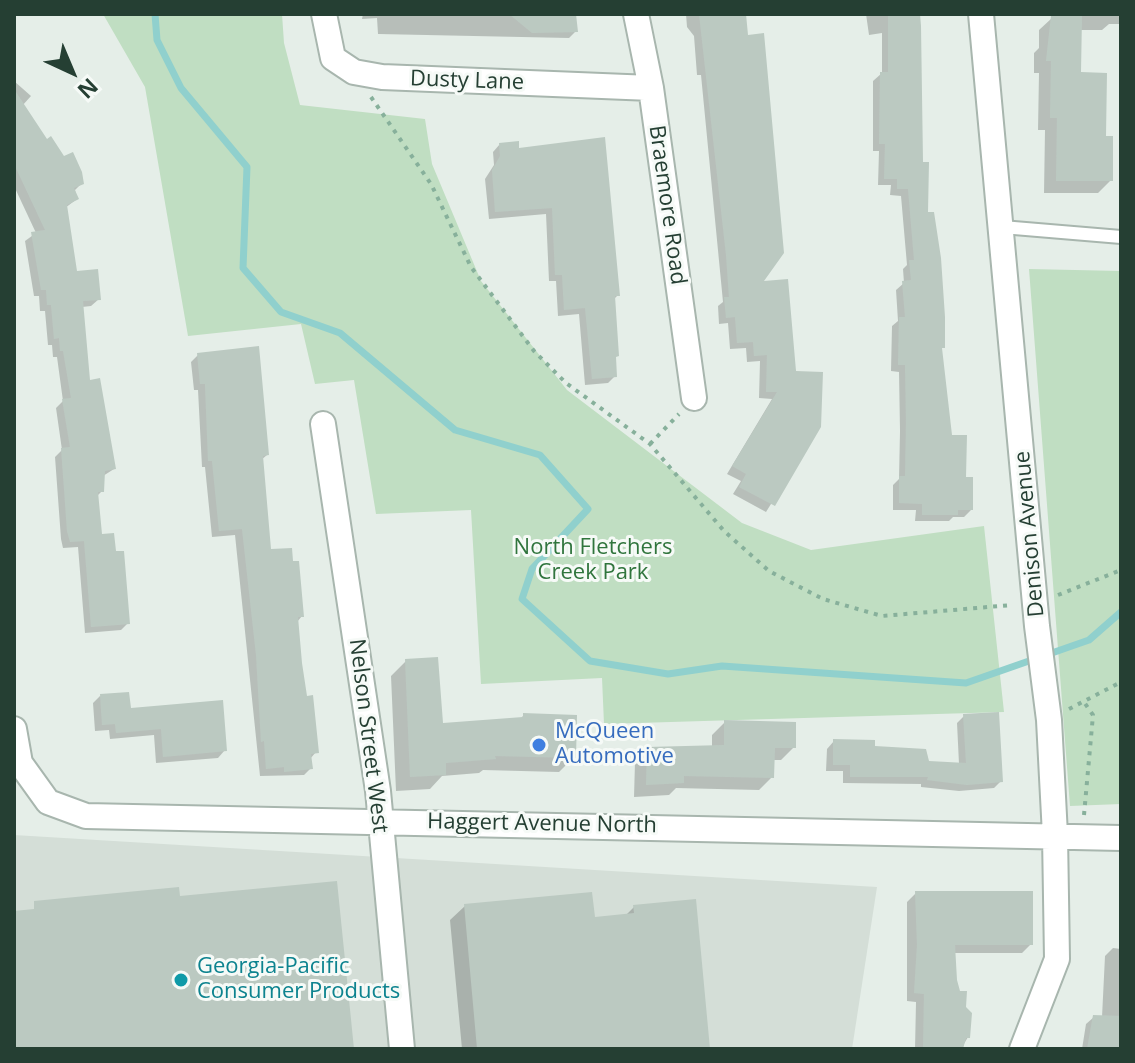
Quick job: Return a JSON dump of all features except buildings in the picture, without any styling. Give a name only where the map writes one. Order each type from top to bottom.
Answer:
[{"type":"street","points":[[324,14],[333,58],[354,72]]},
{"type":"street","name":"Braemore Road","points":[[636,14],[651,88],[694,398]]},
{"type":"street","name":"Denison Avenue","points":[[981,14],[1037,626],[1046,685],[1055,835],[1057,959],[1022,1049]]},
{"type":"street","name":"Dusty Lane","points":[[354,72],[382,77],[651,88]]},
{"type":"street","name":"Nelson Street West","points":[[323,424],[380,821],[402,1049]]},
{"type":"street","name":"Haggert Avenue North","points":[[14,729],[20,763],[48,802],[86,816],[1121,838]]},
{"type":"lane","points":[[1002,227],[1121,237]]},
{"type":"path","points":[[354,72],[431,184],[471,267],[534,351],[566,383],[650,444],[724,531],[769,571],[823,599],[882,616],[1021,604]]},
{"type":"path","points":[[650,444],[694,398]]},
{"type":"path","points":[[1058,595],[1121,570]]},
{"type":"path","points":[[1049,720],[1121,682]]},
{"type":"path","points":[[1081,837],[1093,715],[1084,702]]},
{"type":"shaded area","points":[[14,835],[877,887],[852,1049],[14,1049]]},
{"type":"green space","name":"North Fletchers Creek Park","points":[[103,14],[282,14],[284,43],[300,105],[425,119],[432,164],[481,281],[567,390],[742,523],[811,550],[984,526],[1004,712],[604,724],[602,678],[481,684],[471,510],[376,514],[354,380],[315,384],[301,324],[188,336],[145,87]]},
{"type":"green space","points":[[1029,269],[1121,271],[1121,804],[1070,806]]},
{"type":"waterway","points":[[155,14],[157,40],[181,88],[247,167],[243,268],[281,312],[340,333],[455,430],[540,455],[588,509],[532,569],[522,599],[590,661],[668,674],[722,666],[966,683],[1089,640],[1121,612]]},
{"type":"place","name":"McQueen Automotive","points":[[539,745]]},
{"type":"place","name":"Georgia-Pacific Consumer Products","points":[[181,980]]}]
